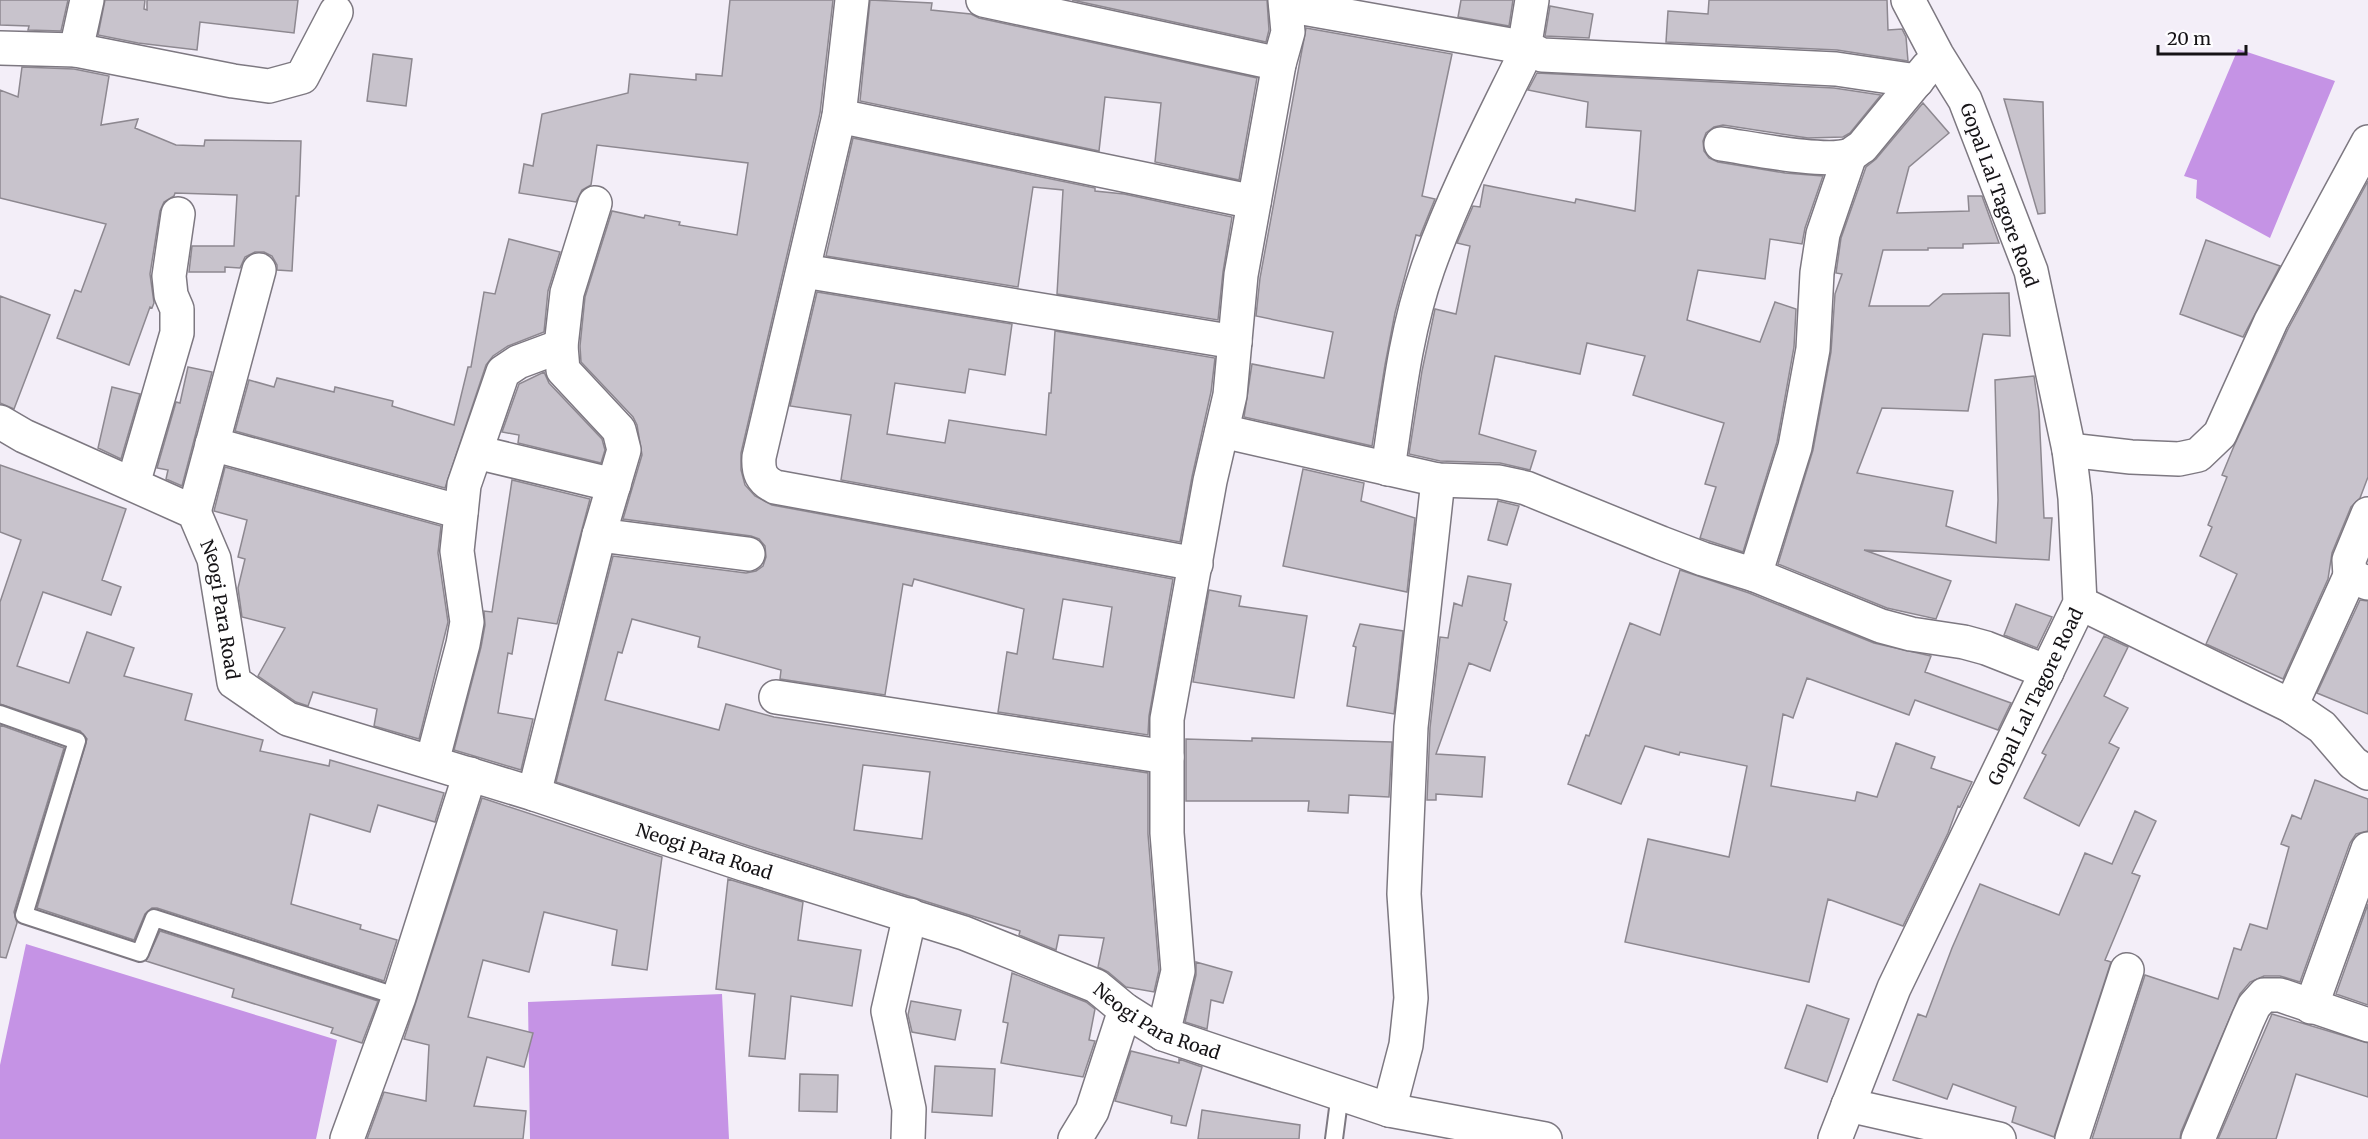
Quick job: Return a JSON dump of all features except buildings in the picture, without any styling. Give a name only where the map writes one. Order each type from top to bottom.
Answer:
[{"type":"street","points":[[75,50],[87,0]]},
{"type":"street","points":[[852,0],[839,116],[759,457],[758,468],[761,476],[775,487],[1196,564]]},
{"type":"street","points":[[983,0],[1279,64]]},
{"type":"street","points":[[1388,469],[1411,326],[1428,269],[1458,192],[1528,48],[1526,37],[1532,0]]},
{"type":"street","name":"Gopal Lal Tagore Road","points":[[1835,1139],[1894,988],[2080,603],[2075,498],[2069,450],[2031,271],[1965,100],[1937,55],[1908,0]]},
{"type":"street","points":[[1163,1034],[1178,971],[1167,833],[1167,719],[1210,481],[1230,395],[1241,275],[1279,64],[1288,32],[1285,2],[1528,48],[1542,55],[1836,69],[1917,81]]},
{"type":"street","points":[[0,48],[75,50],[269,86],[302,77],[336,12]]},
{"type":"street","points":[[1722,144],[1829,157],[1850,155],[1862,147],[1937,55]]},
{"type":"street","points":[[839,116],[1254,202]]},
{"type":"street","points":[[2069,450],[2131,458],[2179,459],[2198,454],[2220,434],[2271,321],[2368,142]]},
{"type":"street","points":[[1755,575],[1795,447],[1814,349],[1817,273],[1823,234],[1850,155]]},
{"type":"street","points":[[534,794],[599,535],[624,450],[619,430],[563,370],[561,346],[567,293],[595,203]]},
{"type":"street","points":[[133,484],[177,333],[177,309],[171,295],[169,276],[178,214]]},
{"type":"street","points":[[0,422],[24,436],[194,512],[259,270]]},
{"type":"street","points":[[804,271],[1235,342]]},
{"type":"street","points":[[432,762],[467,622],[457,551],[464,485],[503,372],[518,362],[561,346]]},
{"type":"street","points":[[1222,431],[1438,480],[1499,482],[1526,488],[1703,560],[1755,575],[1881,626],[1986,648],[2047,672]]},
{"type":"street","points":[[212,444],[461,512]]},
{"type":"street","points":[[476,452],[614,485]]},
{"type":"street","points":[[1389,1110],[1406,1046],[1411,998],[1404,894],[1411,727],[1438,480]]},
{"type":"street","name":"Neogi Para Road","points":[[194,512],[214,558],[234,682],[288,719],[534,794],[742,864],[964,933],[1096,986],[1125,1010],[1163,1034],[1445,1130],[1545,1139]]},
{"type":"street","points":[[2290,706],[2359,579],[2349,560],[2368,514]]},
{"type":"street","points":[[599,535],[748,554]]},
{"type":"street","points":[[2080,603],[2290,706],[2322,727],[2353,763],[2368,773]]},
{"type":"street","points":[[776,697],[1167,757]]},
{"type":"street","points":[[346,1139],[399,997],[470,774]]},
{"type":"street","points":[[2311,1007],[2354,928],[2368,849]]},
{"type":"street","points":[[908,1139],[909,1109],[888,1011],[910,915]]},
{"type":"street","points":[[2072,1139],[2127,970]]},
{"type":"street","points":[[2198,1139],[2248,1019],[2264,995],[2280,995],[2368,1025]]},
{"type":"street","points":[[1075,1139],[1092,1112],[1125,1010]]},
{"type":"street","points":[[1848,1105],[1999,1139]]},
{"type":"lane","points":[[0,714],[77,741],[24,915],[140,953],[154,918],[399,997]]},
{"type":"lane","points":[[1334,1139],[1340,1093]]},
{"type":"shaded area","points":[[2238,49],[2335,81],[2270,238],[2196,198],[2197,180],[2184,176]]},
{"type":"shaded area","points":[[26,944],[337,1040],[316,1139],[0,1139],[0,1065]]},
{"type":"shaded area","points":[[722,994],[729,1139],[530,1139],[528,1002]]}]
